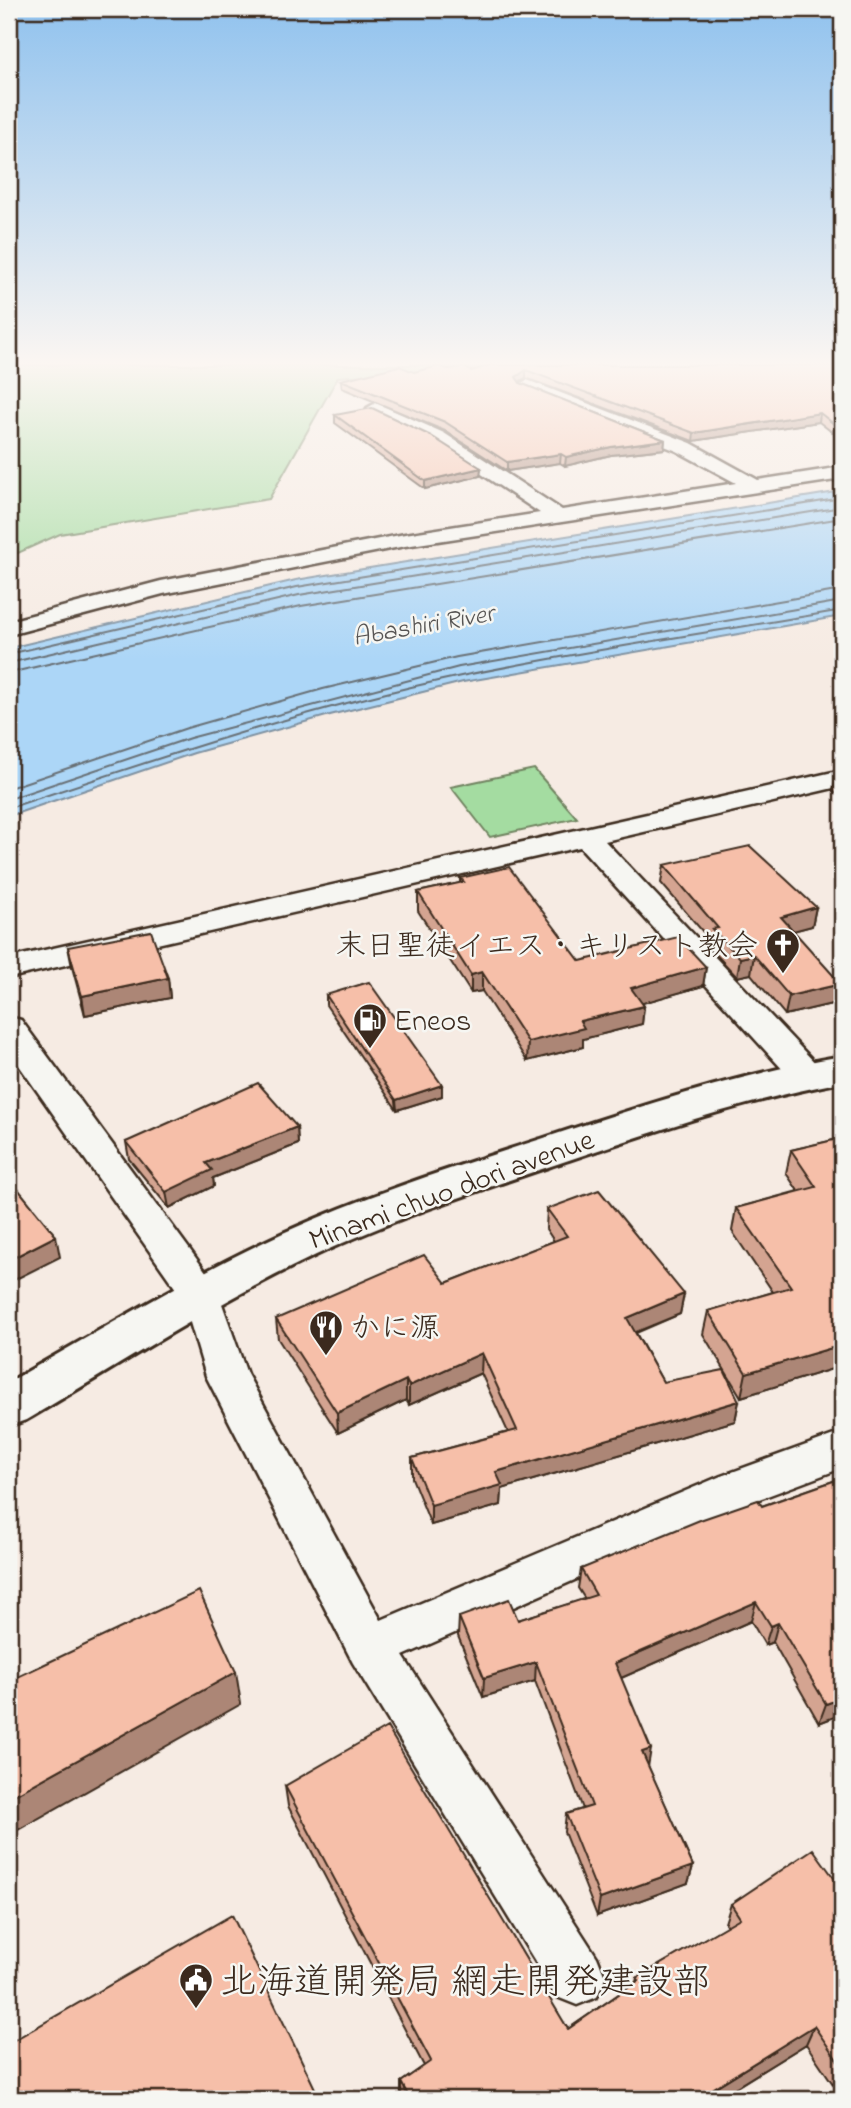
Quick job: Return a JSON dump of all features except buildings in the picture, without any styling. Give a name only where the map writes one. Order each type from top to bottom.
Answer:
[{"type":"highway","name":"Minami chuo dori avenue","points":[[9,1406],[201,1295],[300,1244],[437,1188],[679,1107],[825,1072]]},
{"type":"street","points":[[478,463],[556,515]]},
{"type":"street","points":[[715,463],[753,485]]},
{"type":"street","points":[[9,628],[175,585],[405,540],[842,473]]},
{"type":"street","points":[[9,968],[842,778]]},
{"type":"street","points":[[586,837],[825,1072]]},
{"type":"street","points":[[9,1027],[201,1295],[227,1376],[370,1647],[577,1977]]},
{"type":"street","points":[[370,1647],[736,1489],[842,1450]]},
{"type":"green space","points":[[9,463],[289,463],[269,499],[60,534],[9,557]]},
{"type":"green space","points":[[534,769],[577,818],[490,837],[451,787]]},
{"type":"water","name":"Abashiri River","points":[[842,491],[842,616],[463,682],[194,753],[9,816],[9,648],[296,580]]},
{"type":"place","name":"末日聖徒イエス・キリスト教会","points":[[783,975]]},
{"type":"place","name":"Eneos","points":[[370,1050]]},
{"type":"place","name":"かに源","points":[[326,1357]]},
{"type":"place","name":"北海道開発局 網走開発建設部","points":[[196,2010]]}]
